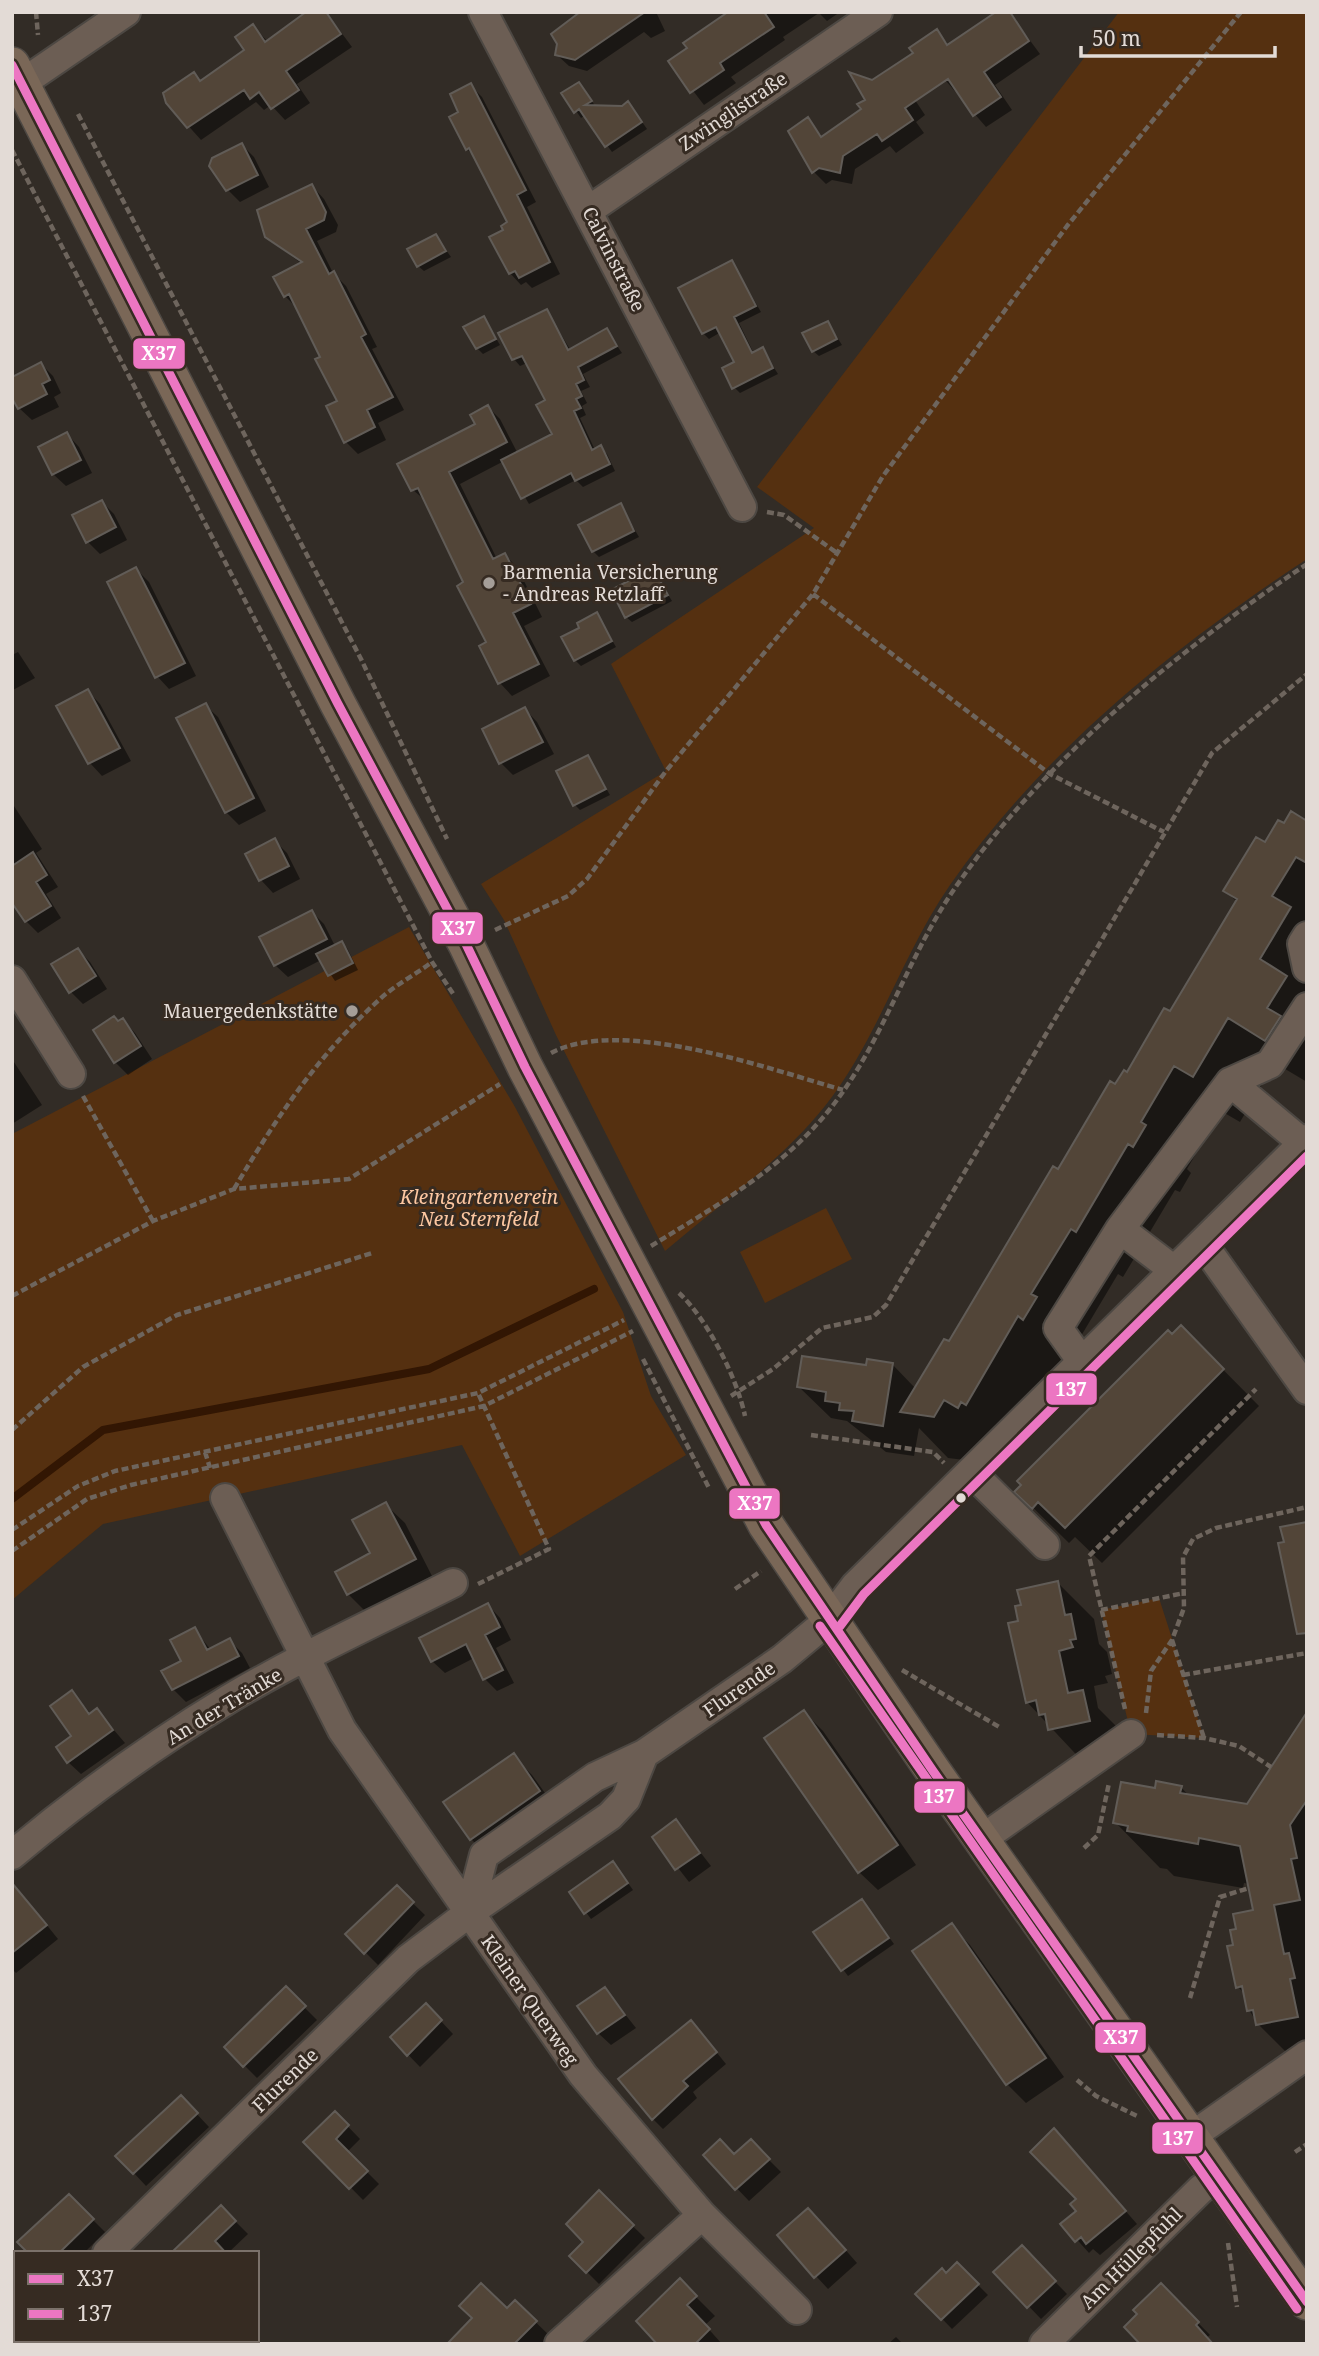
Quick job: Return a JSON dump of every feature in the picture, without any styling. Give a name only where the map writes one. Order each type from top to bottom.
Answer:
[{"type":"main road","points":[[16,80],[338,704],[532,1060],[656,1312],[709,1410],[766,1525],[982,1839],[1307,2302]]},
{"type":"street","points":[[16,80],[126,12]]},
{"type":"street","name":"Calvinstraße","points":[[483,12],[742,507]]},
{"type":"street","name":"Zwinglistraße","points":[[589,211],[878,12]]},
{"type":"street","points":[[1307,936],[1302,944],[1307,968]]},
{"type":"street","points":[[12,979],[71,1074]]},
{"type":"street","points":[[1083,1363],[1058,1328],[1120,1228],[1230,1082],[1270,1064],[1307,1007]]},
{"type":"street","points":[[1230,1082],[1305,1141]]},
{"type":"street","name":"Flurende","points":[[469,1913],[484,1855],[595,1777],[644,1754],[782,1659],[830,1619],[855,1586],[968,1478],[1305,1141]]},
{"type":"street","points":[[1120,1228],[1175,1271]]},
{"type":"street","points":[[1203,1244],[1307,1390]]},
{"type":"street","points":[[968,1478],[1045,1545]]},
{"type":"street","name":"Kleiner Querweg","points":[[225,1498],[342,1730],[583,2075],[702,2215],[797,2310]]},
{"type":"street","name":"An der Tränke","points":[[12,1855],[57,1817],[172,1735],[305,1658],[453,1583]]},
{"type":"street","points":[[982,1839],[1120,1741]]},
{"type":"street","name":"Flurende","points":[[109,2251],[408,1959],[469,1913],[610,1816],[626,1799],[644,1754]]},
{"type":"street","points":[[1192,2136],[1307,2054]]},
{"type":"street","name":"Am Hüllepfuhl","points":[[1044,2344],[1202,2189],[1220,2176]]},
{"type":"street","points":[[559,2344],[702,2215]]},
{"type":"path","points":[[36,12],[38,35]]},
{"type":"path","points":[[495,930],[568,896],[587,880],[666,771],[813,594],[883,476],[1067,226],[1241,12]]},
{"type":"path","points":[[78,114],[355,647],[450,845]]},
{"type":"path","points":[[12,150],[432,962],[381,997],[320,1059],[282,1108],[234,1189]]},
{"type":"path","points":[[742,507],[784,515],[837,553]]},
{"type":"path","points":[[630,1260],[746,1188],[792,1150],[843,1090],[954,888],[1050,774],[1135,693],[1307,564]]},
{"type":"path","points":[[813,594],[1050,774],[1164,832]]},
{"type":"path","points":[[709,1410],[773,1369],[822,1328],[873,1317],[886,1305],[1212,753],[1307,674]]},
{"type":"path","points":[[489,918],[500,943]]},
{"type":"path","points":[[12,1296],[153,1221],[234,1189],[349,1179],[532,1060],[562,1047],[641,1041],[715,1053],[843,1090]]},
{"type":"path","points":[[71,1074],[153,1221]]},
{"type":"path","points":[[12,1430],[83,1367],[177,1315],[372,1253]]},
{"type":"path","points":[[12,1530],[78,1486],[115,1471],[478,1393],[656,1312]]},
{"type":"path","points":[[12,1551],[87,1499],[131,1485],[484,1406],[656,1312]]},
{"type":"path","points":[[1120,1741],[1101,1610],[1088,1556],[1256,1388]]},
{"type":"path","points":[[453,1583],[464,1591],[549,1549],[478,1393]]},
{"type":"path","points":[[811,1435],[933,1452],[968,1478]]},
{"type":"path","points":[[205,1452],[209,1467]]},
{"type":"path","points":[[1084,1848],[1098,1835],[1114,1756],[1120,1741],[1147,1712],[1151,1671],[1172,1640],[1184,1608],[1183,1557],[1193,1539],[1216,1528],[1307,1507]]},
{"type":"path","points":[[735,1589],[767,1566]]},
{"type":"path","points":[[1101,1610],[1184,1593]]},
{"type":"path","points":[[1172,1640],[1204,1738]]},
{"type":"path","points":[[1183,1675],[1307,1653]]},
{"type":"path","points":[[899,1669],[1001,1728]]},
{"type":"path","points":[[1120,1741],[1204,1738],[1239,1746],[1271,1766]]},
{"type":"path","points":[[1189,1998],[1220,1897],[1249,1888]]},
{"type":"path","points":[[1077,2080],[1096,2096],[1145,2120]]},
{"type":"path","points":[[1295,2152],[1307,2144]]},
{"type":"path","points":[[1227,2237],[1237,2307]]},
{"type":"green space","points":[[1119,12],[1307,12],[1307,559],[1159,666],[1068,747],[1026,791],[986,837],[950,885],[918,939],[860,1053],[825,1106],[769,1164],[665,1251],[556,1035],[504,920],[481,884],[666,771],[611,664],[814,528],[757,487]]},
{"type":"green space","name":"Kleingartenverein Neu Sternfeld","points":[[409,927],[515,1107],[623,1312],[651,1396],[686,1455],[520,1556],[462,1445],[103,1524],[12,1600],[12,1134]]},
{"type":"green space","points":[[826,1208],[852,1259],[765,1303],[740,1252]]},
{"type":"green space","points":[[1159,1598],[1204,1738],[1131,1734],[1101,1610]]},
{"type":"building","points":[[306,12],[326,12],[341,34],[286,71],[299,90],[271,109],[259,92],[250,99],[244,90],[187,128],[166,103],[163,93],[194,72],[200,81],[244,50],[235,37],[253,24],[265,42]]},
{"type":"building","points":[[580,12],[645,12],[575,60],[555,55],[557,44],[551,34]]},
{"type":"building","points":[[728,12],[764,12],[774,27],[720,63],[724,70],[690,93],[668,61],[687,48],[683,43]]},
{"type":"building","points":[[996,12],[1010,12],[1029,41],[984,72],[1001,97],[973,116],[948,79],[905,108],[913,120],[882,141],[877,134],[843,156],[840,173],[819,168],[812,173],[788,131],[808,117],[821,137],[861,109],[857,104],[865,100],[849,72],[872,80],[913,53],[909,48],[937,29],[947,45]]},
{"type":"building","points":[[579,82],[592,101],[585,105],[622,106],[628,101],[642,122],[605,147],[579,109],[574,113],[561,93]]},
{"type":"building","points":[[471,83],[526,190],[517,195],[550,262],[519,278],[515,271],[509,274],[489,237],[503,230],[501,226],[507,222],[469,148],[466,150],[449,117],[458,112],[450,94]]},
{"type":"building","points":[[242,143],[258,175],[226,191],[209,166],[212,158]]},
{"type":"building","points":[[312,184],[326,212],[324,220],[306,229],[329,274],[334,271],[366,334],[361,337],[393,397],[367,410],[375,427],[344,443],[326,406],[337,401],[315,359],[320,357],[289,294],[284,297],[273,277],[302,262],[265,237],[257,210]]},
{"type":"building","points":[[436,234],[446,251],[417,267],[407,249]]},
{"type":"building","points":[[732,260],[756,306],[734,317],[752,353],[763,347],[773,368],[732,389],[722,368],[734,362],[716,327],[702,334],[678,288]]},
{"type":"building","points":[[547,309],[568,350],[607,328],[617,346],[578,367],[584,380],[576,384],[582,396],[576,399],[581,408],[574,411],[592,450],[601,445],[610,464],[575,481],[571,473],[521,499],[501,460],[552,434],[536,405],[545,400],[522,356],[512,360],[498,333]]},
{"type":"building","points":[[484,316],[496,339],[476,349],[463,327]]},
{"type":"building","points":[[828,321],[837,339],[812,352],[802,333]]},
{"type":"building","points":[[41,362],[50,380],[42,384],[47,394],[18,409],[12,398],[12,377]]},
{"type":"building","points":[[488,405],[507,442],[449,472],[493,559],[505,553],[531,604],[513,613],[539,664],[498,684],[479,646],[486,642],[457,586],[463,582],[418,488],[411,491],[397,464],[475,424],[470,415]]},
{"type":"building","points":[[67,432],[81,460],[52,475],[38,447]]},
{"type":"building","points":[[102,500],[116,527],[86,543],[72,515]]},
{"type":"building","points":[[621,503],[634,531],[592,552],[578,525]]},
{"type":"building","points":[[136,567],[185,663],[155,678],[107,582]]},
{"type":"building","points":[[653,568],[668,595],[625,618],[611,590]]},
{"type":"building","points":[[597,612],[612,641],[574,661],[561,637],[579,628],[577,623]]},
{"type":"building","points":[[88,689],[120,748],[88,764],[56,706]]},
{"type":"building","points":[[206,703],[254,798],[225,813],[176,718]]},
{"type":"building","points":[[525,707],[543,742],[499,764],[482,729]]},
{"type":"building","points":[[588,755],[606,789],[573,806],[556,771]]},
{"type":"building","points":[[1291,811],[1307,821],[1307,863],[1296,857],[1272,896],[1291,907],[1260,959],[1287,976],[1267,1008],[1281,1016],[1265,1041],[1228,1018],[1193,1077],[1174,1066],[1141,1122],[1146,1125],[1133,1147],[1128,1144],[1076,1232],[1071,1229],[1031,1294],[1037,1297],[1023,1320],[1018,1316],[966,1405],[961,1402],[958,1408],[944,1400],[934,1417],[900,1412],[944,1339],[949,1341],[1053,1166],[1058,1169],[1110,1081],[1115,1084],[1124,1070],[1127,1072],[1164,1008],[1170,1011],[1237,899],[1223,891],[1256,837],[1265,842],[1278,820],[1284,823]]},
{"type":"building","points":[[275,838],[289,866],[259,881],[245,854]]},
{"type":"building","points":[[33,852],[47,875],[36,882],[51,906],[25,922],[12,903],[12,866]]},
{"type":"building","points":[[312,910],[327,939],[274,966],[259,937]]},
{"type":"building","points":[[342,941],[353,963],[328,976],[316,954]]},
{"type":"building","points":[[78,948],[96,976],[69,993],[51,964]]},
{"type":"building","points":[[114,1016],[118,1021],[123,1018],[141,1046],[114,1063],[93,1030]]},
{"type":"building","points":[[1181,1325],[1224,1369],[1065,1528],[1038,1502],[1032,1509],[1014,1492],[1021,1485],[1017,1481],[1168,1330],[1172,1334]]},
{"type":"building","points":[[802,1356],[866,1365],[867,1359],[893,1363],[883,1426],[852,1421],[854,1411],[839,1410],[840,1403],[825,1401],[826,1392],[797,1387]]},
{"type":"building","points":[[386,1502],[416,1559],[347,1595],[335,1572],[370,1553],[352,1520]]},
{"type":"building","points":[[1307,1522],[1307,1633],[1297,1634],[1278,1543],[1284,1542],[1280,1527]]},
{"type":"building","points":[[1058,1581],[1065,1615],[1071,1614],[1076,1639],[1070,1640],[1073,1647],[1059,1651],[1068,1693],[1083,1690],[1090,1721],[1048,1730],[1045,1714],[1039,1715],[1036,1700],[1026,1703],[1008,1623],[1018,1621],[1015,1606],[1021,1605],[1017,1590]]},
{"type":"building","points":[[488,1603],[500,1627],[485,1635],[503,1670],[483,1680],[466,1644],[431,1662],[419,1638]]},
{"type":"building","points":[[195,1627],[207,1650],[230,1638],[239,1656],[172,1690],[161,1671],[181,1661],[170,1640]]},
{"type":"building","points":[[72,1690],[89,1714],[97,1708],[113,1730],[67,1763],[56,1747],[71,1736],[50,1706]]},
{"type":"building","points":[[804,1710],[898,1845],[858,1873],[764,1738]]},
{"type":"building","points":[[1307,1712],[1307,1800],[1290,1825],[1297,1858],[1291,1859],[1300,1900],[1274,1905],[1284,1954],[1289,1953],[1295,1978],[1290,1979],[1298,2017],[1256,2025],[1253,2010],[1247,2011],[1242,1986],[1236,1988],[1227,1946],[1233,1945],[1230,1930],[1236,1929],[1233,1914],[1253,1910],[1240,1846],[1199,1838],[1198,1844],[1127,1831],[1128,1826],[1113,1823],[1121,1782],[1155,1788],[1156,1781],[1182,1786],[1180,1793],[1247,1804]]},
{"type":"building","points":[[514,1753],[540,1791],[470,1840],[443,1802]]},
{"type":"building","points":[[676,1819],[700,1853],[675,1870],[652,1837]]},
{"type":"building","points":[[613,1861],[628,1883],[584,1914],[569,1892]]},
{"type":"building","points":[[12,1883],[47,1925],[12,1953]]},
{"type":"building","points":[[397,1885],[414,1902],[364,1954],[345,1934]]},
{"type":"building","points":[[862,1899],[889,1938],[841,1971],[813,1932]]},
{"type":"building","points":[[952,1923],[1046,2058],[1006,2085],[912,1951]]},
{"type":"building","points":[[286,1986],[306,2006],[243,2067],[224,2047]]},
{"type":"building","points":[[605,1987],[625,2015],[597,2034],[577,2006]]},
{"type":"building","points":[[426,2003],[442,2020],[407,2056],[390,2037]]},
{"type":"building","points":[[691,2020],[717,2052],[683,2081],[688,2086],[652,2120],[618,2079]]},
{"type":"building","points":[[181,2095],[198,2113],[133,2174],[115,2156]]},
{"type":"building","points":[[335,2111],[349,2125],[336,2139],[368,2171],[349,2189],[303,2142]]},
{"type":"building","points":[[1054,2128],[1126,2211],[1086,2244],[1081,2237],[1075,2242],[1060,2224],[1076,2211],[1070,2204],[1076,2199],[1030,2152]]},
{"type":"building","points":[[720,2139],[734,2154],[751,2139],[770,2159],[735,2190],[703,2155]]},
{"type":"building","points":[[599,2190],[634,2225],[586,2273],[569,2256],[583,2242],[566,2224]]},
{"type":"building","points":[[69,2194],[94,2219],[61,2251],[26,2251],[17,2242]]},
{"type":"building","points":[[221,2205],[236,2221],[215,2241],[224,2251],[173,2251]]},
{"type":"building","points":[[808,2208],[846,2250],[814,2278],[777,2235]]},
{"type":"building","points":[[1022,2245],[1056,2281],[1027,2308],[993,2272]]},
{"type":"building","points":[[957,2262],[979,2284],[941,2320],[915,2294],[942,2268],[946,2273]]},
{"type":"building","points":[[680,2278],[697,2296],[687,2305],[710,2329],[695,2344],[657,2344],[636,2321]]},
{"type":"building","points":[[481,2283],[507,2308],[515,2300],[537,2321],[514,2344],[447,2344],[472,2318],[459,2306]]},
{"type":"building","points":[[1161,2283],[1199,2322],[1196,2325],[1213,2344],[1140,2344],[1124,2327],[1137,2314],[1133,2310]]},
{"type":"waterway","points":[[12,1499],[103,1430],[429,1369],[594,1289]]},
{"type":"transit line","name":"X37","points":[[12,65],[338,704],[466,944],[525,1067],[766,1525],[933,1771],[1307,2302]]},
{"type":"transit line","name":"137","points":[[840,1626],[864,1594],[1307,1156]]},
{"type":"transit line","name":"137","points":[[820,1626],[1297,2309]]},
{"type":"place","name":"Barmenia Versicherung - Andreas Retzlaff","points":[[489,583]]},
{"type":"place","name":"Mauergedenkstätte","points":[[352,1011]]}]
